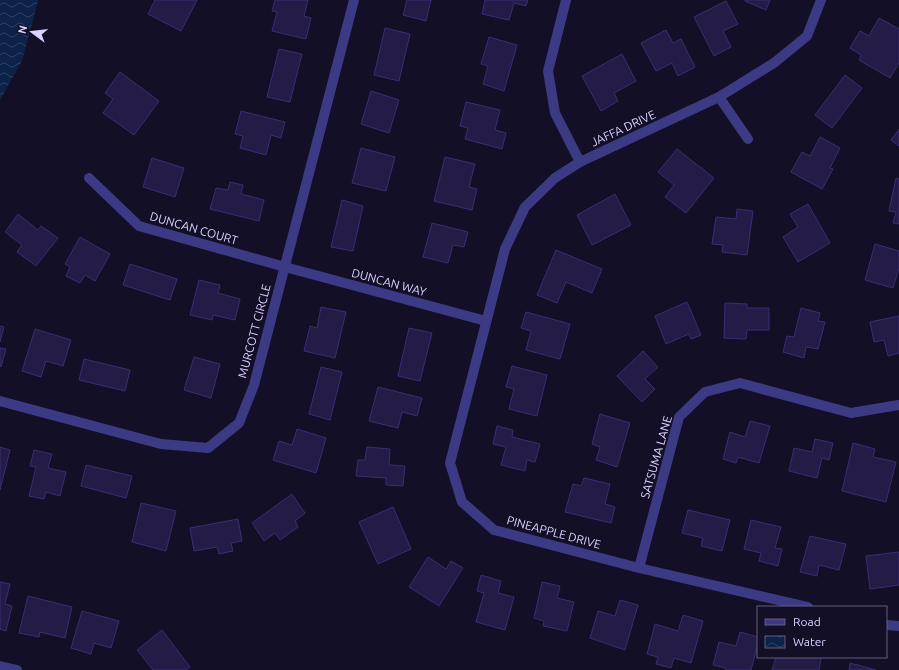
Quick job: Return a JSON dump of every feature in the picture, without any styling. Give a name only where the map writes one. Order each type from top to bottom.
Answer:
[{"type":"street","name":"MURCOTT CIRCLE","points":[[0,401],[161,444],[208,448],[240,423],[254,385],[354,0]]},
{"type":"street","points":[[566,0],[548,71],[555,113],[580,162]]},
{"type":"street","name":"JAFFA DRIVE","points":[[486,321],[505,248],[525,207],[555,178],[580,162],[719,97],[774,63],[807,36],[821,0]]},
{"type":"street","points":[[719,97],[748,139]]},
{"type":"street","name":"DUNCAN COURT","points":[[89,178],[139,226],[285,267]]},
{"type":"street","name":"DUNCAN WAY","points":[[285,267],[486,321]]},
{"type":"street","name":"PINEAPPLE DRIVE","points":[[486,321],[450,463],[462,502],[494,530],[639,568],[804,606]]},
{"type":"street","name":"SATSUMA LANE","points":[[639,568],[678,417],[705,392],[740,383],[851,413],[899,405]]},
{"type":"street","points":[[887,625],[899,626]]},
{"type":"street","points":[[0,666],[17,670]]},
{"type":"water","points":[[0,0],[38,1],[22,61],[0,100]]},
{"type":"building","points":[[155,0],[197,0],[181,31],[148,14]]},
{"type":"building","points":[[275,0],[308,0],[304,16],[311,18],[306,39],[272,31],[277,12],[272,11]]},
{"type":"building","points":[[407,0],[431,0],[426,21],[403,15]]},
{"type":"building","points":[[485,0],[528,0],[526,6],[514,3],[509,20],[482,14]]},
{"type":"building","points":[[745,0],[770,0],[766,10]]},
{"type":"building","points":[[726,1],[738,24],[723,31],[731,47],[714,56],[694,17]]},
{"type":"building","points":[[879,18],[899,29],[899,63],[890,78],[859,60],[861,55],[850,48],[860,31],[869,36]]},
{"type":"building","points":[[385,28],[410,34],[399,81],[374,75]]},
{"type":"building","points":[[666,30],[673,43],[681,39],[695,67],[678,76],[672,63],[656,71],[641,43]]},
{"type":"building","points":[[489,37],[517,45],[504,91],[483,84],[488,66],[481,64]]},
{"type":"building","points":[[279,49],[302,54],[290,102],[267,97]]},
{"type":"building","points":[[622,54],[636,81],[614,93],[618,101],[601,111],[582,76]]},
{"type":"building","points":[[120,72],[159,101],[134,135],[103,113],[113,99],[105,93]]},
{"type":"building","points":[[845,75],[862,88],[832,128],[815,115]]},
{"type":"building","points":[[371,91],[399,100],[389,133],[361,124]]},
{"type":"building","points":[[466,102],[500,110],[495,130],[506,133],[502,149],[465,139],[468,128],[460,126]]},
{"type":"building","points":[[241,111],[285,122],[281,138],[271,135],[266,155],[240,148],[243,136],[235,134]]},
{"type":"building","points":[[899,129],[899,146],[891,140]]},
{"type":"building","points":[[820,137],[840,148],[830,168],[833,169],[822,189],[791,172],[802,152],[810,156]]},
{"type":"building","points":[[361,148],[395,157],[386,191],[352,183]]},
{"type":"building","points":[[677,149],[714,178],[686,213],[665,197],[674,185],[658,172]]},
{"type":"building","points":[[445,157],[475,164],[469,187],[477,189],[472,210],[434,201]]},
{"type":"building","points":[[152,158],[184,168],[175,197],[143,187]]},
{"type":"building","points":[[896,178],[899,179],[899,224],[893,223],[896,212],[889,211]]},
{"type":"building","points":[[230,182],[243,185],[241,194],[264,200],[259,221],[210,209],[216,188],[228,190]]},
{"type":"building","points":[[615,194],[631,225],[592,245],[577,215]]},
{"type":"building","points":[[342,200],[363,206],[353,251],[331,247]]},
{"type":"building","points":[[808,204],[830,243],[798,262],[783,237],[798,227],[790,214]]},
{"type":"building","points":[[737,209],[753,211],[747,255],[722,252],[723,245],[712,244],[716,217],[736,219]]},
{"type":"building","points":[[18,214],[38,230],[41,226],[58,238],[36,266],[17,252],[22,245],[5,232]]},
{"type":"building","points":[[432,223],[468,232],[464,247],[453,245],[448,263],[423,257]]},
{"type":"building","points":[[80,237],[110,254],[95,281],[85,275],[80,283],[66,276],[70,267],[65,264]]},
{"type":"building","points":[[875,244],[899,251],[899,268],[893,288],[865,280]]},
{"type":"building","points":[[556,250],[602,269],[592,293],[566,282],[557,303],[537,295]]},
{"type":"building","points":[[130,264],[177,279],[170,300],[123,285]]},
{"type":"building","points":[[199,280],[220,285],[218,293],[240,299],[235,320],[213,315],[212,320],[190,315]]},
{"type":"building","points":[[687,302],[701,335],[691,339],[689,334],[666,344],[655,316]]},
{"type":"building","points":[[725,303],[747,304],[747,308],[769,308],[769,330],[747,330],[746,339],[724,338]]},
{"type":"building","points":[[321,307],[346,312],[335,358],[304,351],[310,326],[317,328]]},
{"type":"building","points":[[801,308],[820,313],[818,321],[825,322],[818,349],[806,347],[804,358],[783,352],[787,336],[794,337]]},
{"type":"building","points":[[526,312],[570,324],[560,359],[526,350],[531,331],[521,328]]},
{"type":"building","points":[[899,316],[899,353],[888,356],[884,340],[874,342],[870,322]]},
{"type":"building","points":[[0,326],[4,327],[0,342]]},
{"type":"building","points":[[409,328],[432,333],[420,381],[398,376]]},
{"type":"building","points":[[35,329],[71,340],[63,366],[46,361],[41,377],[22,371]]},
{"type":"building","points":[[0,348],[6,349],[1,367],[0,366]]},
{"type":"building","points":[[643,351],[658,367],[645,379],[655,389],[642,402],[617,376]]},
{"type":"building","points":[[194,357],[220,364],[211,398],[184,390]]},
{"type":"building","points":[[84,359],[130,370],[125,391],[79,380]]},
{"type":"building","points":[[512,366],[547,375],[537,416],[509,409],[514,389],[506,387]]},
{"type":"building","points":[[321,367],[342,372],[330,420],[309,414]]},
{"type":"building","points":[[378,387],[422,398],[417,416],[402,412],[398,428],[369,421]]},
{"type":"building","points":[[600,414],[630,423],[617,467],[596,460],[600,447],[592,444]]},
{"type":"building","points":[[750,421],[770,426],[759,463],[738,457],[736,463],[723,459],[730,432],[745,437]]},
{"type":"building","points":[[497,426],[513,430],[512,437],[540,444],[535,462],[527,460],[525,471],[501,465],[506,447],[493,444]]},
{"type":"building","points":[[297,429],[326,438],[316,473],[273,460],[279,441],[292,445]]},
{"type":"building","points":[[815,439],[833,443],[829,460],[822,458],[817,478],[789,471],[794,448],[812,452]]},
{"type":"building","points":[[853,443],[875,449],[873,457],[896,462],[886,502],[842,491]]},
{"type":"building","points":[[0,447],[10,450],[0,490]]},
{"type":"building","points":[[367,447],[390,449],[389,465],[405,466],[403,486],[386,485],[386,478],[356,476],[358,460],[365,460]]},
{"type":"building","points":[[34,450],[52,454],[48,468],[66,472],[60,496],[46,492],[44,499],[29,496],[36,467],[30,466]]},
{"type":"building","points":[[86,465],[132,476],[126,498],[81,486]]},
{"type":"building","points":[[584,478],[610,484],[605,504],[615,507],[611,523],[565,512],[573,484],[581,486]]},
{"type":"building","points":[[292,494],[305,513],[295,521],[298,527],[280,540],[275,533],[264,541],[252,523]]},
{"type":"building","points":[[141,503],[176,511],[166,551],[132,542]]},
{"type":"building","points":[[393,507],[411,549],[378,564],[359,522]]},
{"type":"building","points":[[688,510],[730,520],[722,551],[701,546],[703,538],[682,533]]},
{"type":"building","points":[[238,519],[242,541],[231,543],[233,551],[219,554],[217,547],[194,551],[190,528]]},
{"type":"building","points":[[751,520],[781,527],[775,548],[782,549],[778,566],[759,561],[761,553],[744,549]]},
{"type":"building","points":[[810,536],[846,544],[839,570],[819,565],[817,576],[800,572]]},
{"type":"building","points":[[899,552],[899,585],[870,589],[866,556]]},
{"type":"building","points":[[428,557],[446,569],[451,561],[463,568],[439,606],[409,587]]},
{"type":"building","points":[[481,575],[501,581],[498,593],[514,597],[505,630],[476,622],[484,593],[477,591]]},
{"type":"building","points":[[0,582],[10,584],[5,604],[12,606],[6,631],[0,629]]},
{"type":"building","points":[[542,582],[560,586],[557,598],[574,602],[567,631],[543,626],[544,621],[534,618]]},
{"type":"building","points":[[28,596],[72,607],[65,638],[40,632],[39,637],[19,633]]},
{"type":"building","points":[[620,600],[638,605],[625,650],[590,638],[598,611],[615,616]]},
{"type":"building","points":[[82,611],[119,621],[111,648],[94,643],[91,654],[71,648]]},
{"type":"building","points":[[683,615],[703,621],[691,663],[674,658],[671,668],[656,664],[658,657],[647,654],[655,624],[678,631]]},
{"type":"building","points":[[162,630],[190,667],[186,670],[153,670],[137,650]]},
{"type":"building","points":[[740,632],[757,637],[757,648],[751,670],[725,670],[726,668],[713,665],[719,642],[736,646]]},
{"type":"building","points":[[776,658],[821,658],[819,670],[772,670]]},
{"type":"building","points":[[850,663],[876,670],[849,670]]}]
